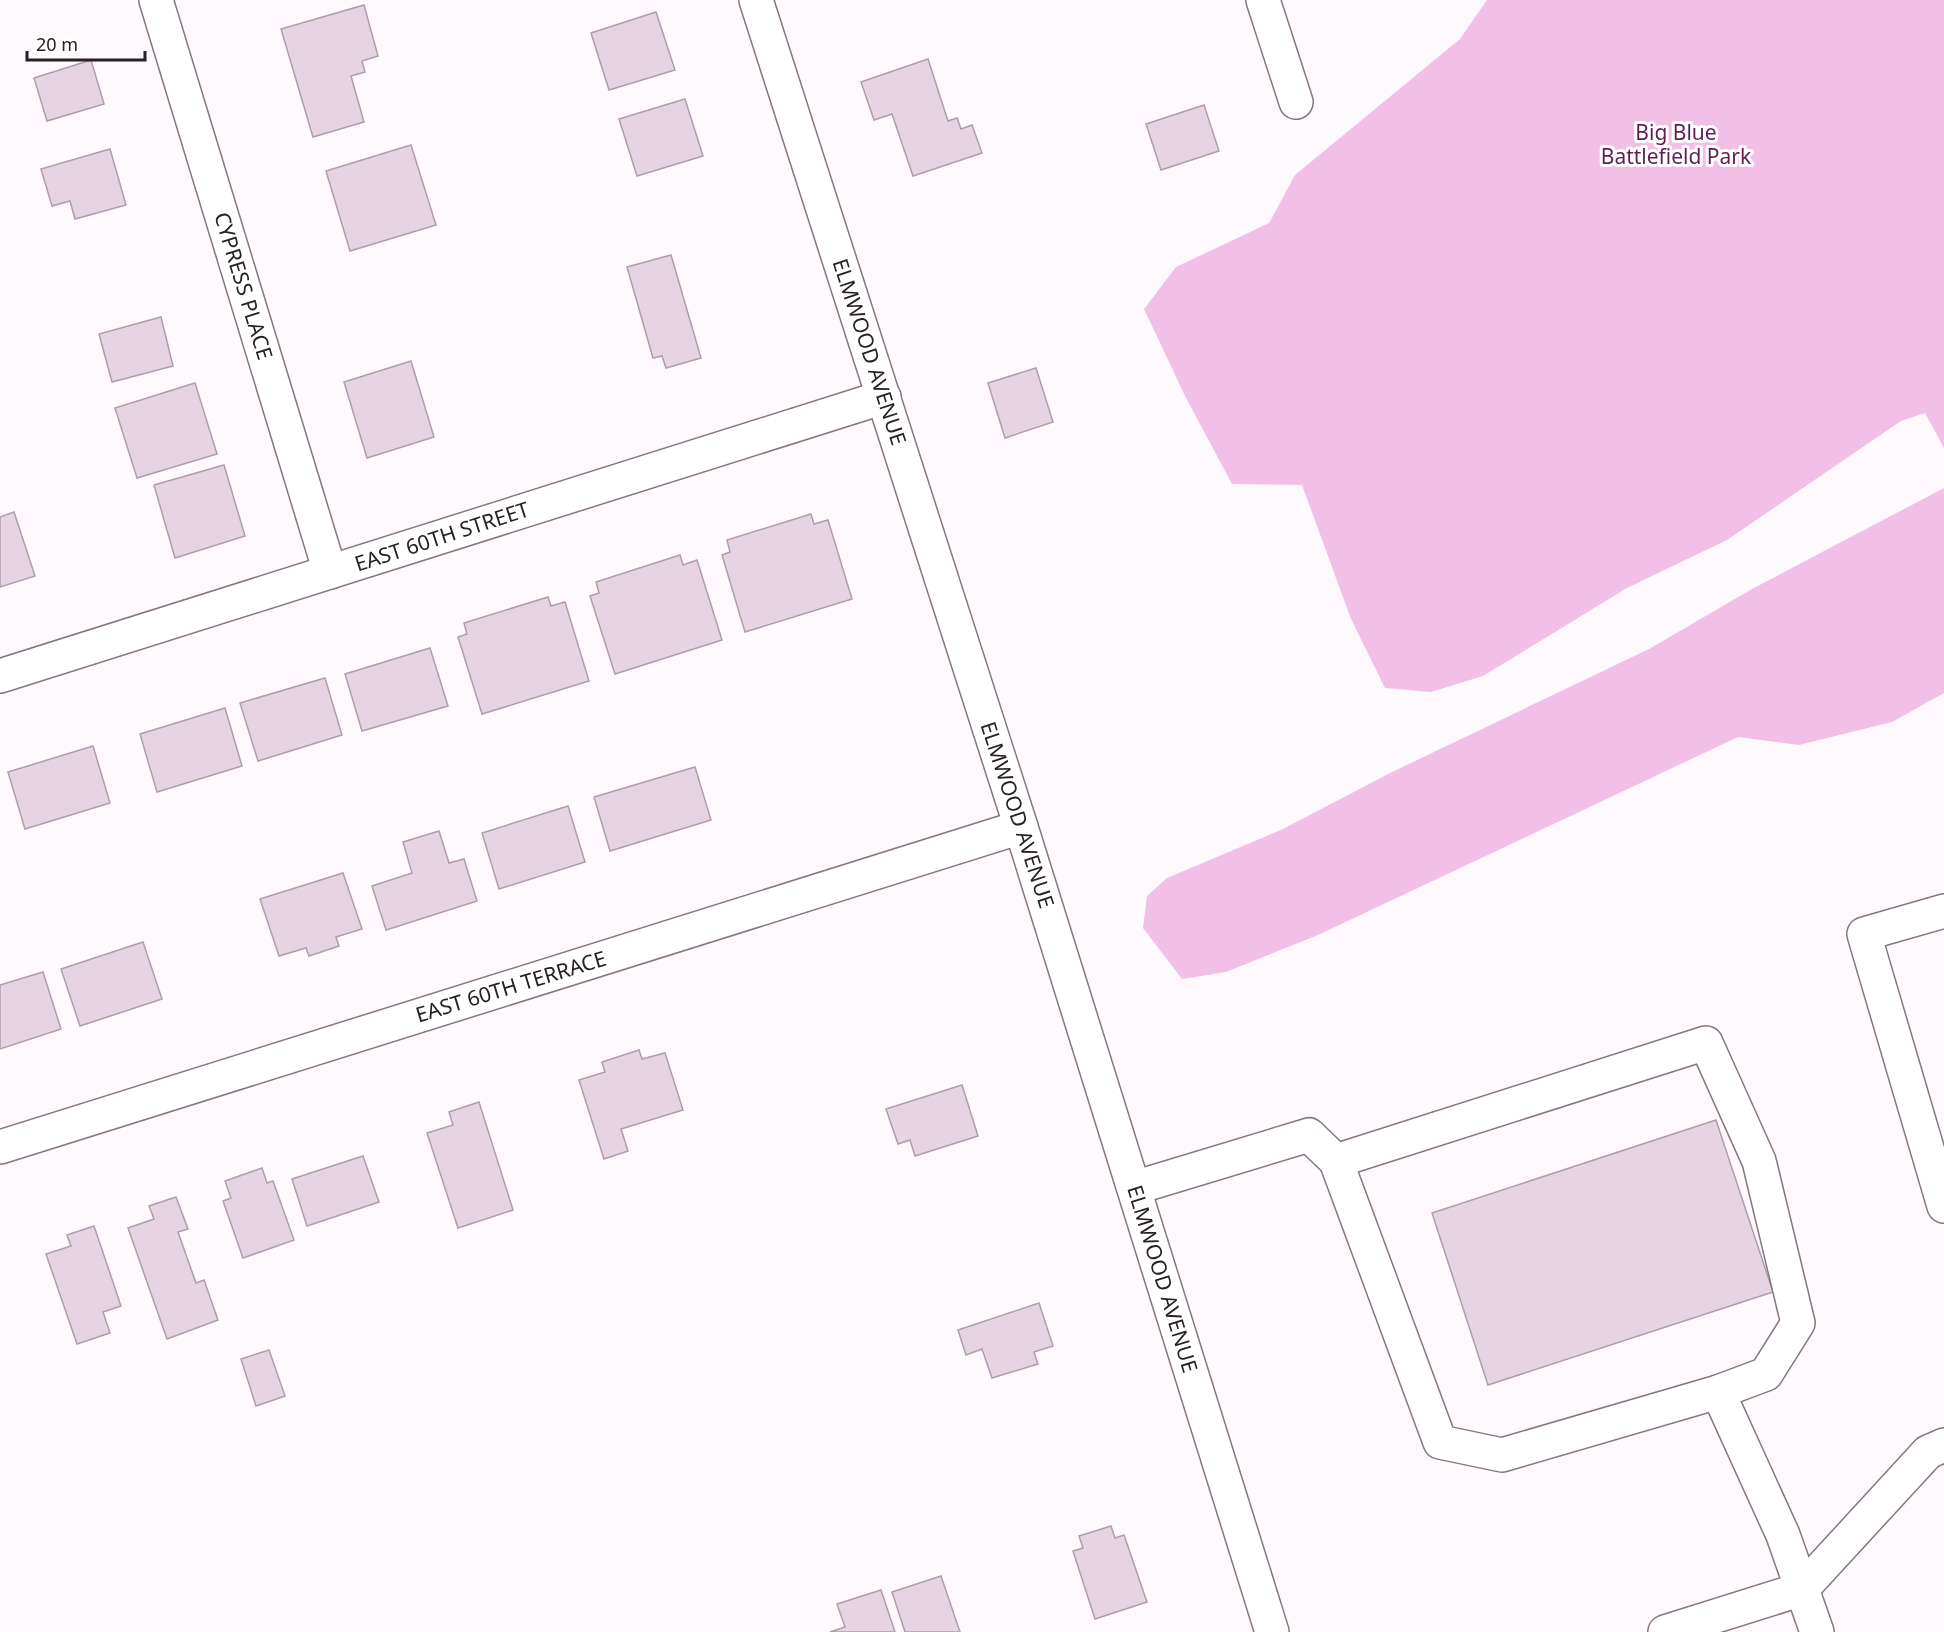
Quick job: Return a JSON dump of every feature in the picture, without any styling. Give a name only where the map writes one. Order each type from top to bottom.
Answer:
[{"type":"street","name":"CYPRESS PLACE","points":[[156,0],[330,572]]},
{"type":"street","name":"ELMWOOD AVENUE","points":[[756,0],[1022,828],[1272,1632]]},
{"type":"street","points":[[1263,0],[1296,102]]},
{"type":"street","name":"EAST 60TH STREET","points":[[0,676],[884,397]]},
{"type":"street","name":"EAST 60TH TERRACE","points":[[0,1147],[1022,828]]},
{"type":"street","points":[[1944,911],[1864,934],[1944,1206]]},
{"type":"street","points":[[1134,1188],[1309,1135],[1336,1161],[1440,1442],[1502,1455],[1718,1392],[1766,1374],[1798,1323],[1760,1161],[1706,1043],[1336,1161]]},
{"type":"street","points":[[1718,1392],[1784,1535],[1817,1632]]},
{"type":"street","points":[[1665,1632],[1802,1589],[1928,1452],[1944,1445]]},
{"type":"green space","name":"Big Blue Battlefield Park","points":[[1487,0],[1944,0],[1944,448],[1925,413],[1901,421],[1727,540],[1627,588],[1483,676],[1431,692],[1385,688],[1351,619],[1302,485],[1232,484],[1185,396],[1144,309],[1176,267],[1269,223],[1295,175],[1460,39]]},
{"type":"green space","points":[[1944,488],[1944,693],[1892,722],[1799,745],[1738,737],[1318,935],[1226,972],[1182,979],[1143,928],[1147,896],[1167,878],[1283,829],[1390,773],[1649,649],[1752,589]]},
{"type":"building","points":[[364,5],[378,56],[362,61],[365,72],[351,76],[364,122],[313,137],[281,29]]},
{"type":"building","points":[[656,12],[675,70],[609,90],[591,33]]},
{"type":"building","points":[[928,59],[948,121],[957,118],[961,129],[972,125],[982,153],[913,176],[892,114],[874,120],[861,82]]},
{"type":"building","points":[[91,60],[104,104],[47,121],[34,78]]},
{"type":"building","points":[[685,99],[703,156],[637,176],[619,119]]},
{"type":"building","points":[[1204,105],[1219,151],[1161,170],[1146,124]]},
{"type":"building","points":[[411,145],[436,225],[350,251],[326,171]]},
{"type":"building","points":[[110,149],[126,205],[75,219],[70,201],[52,206],[41,169]]},
{"type":"building","points":[[671,255],[701,358],[666,368],[662,356],[653,358],[627,267]]},
{"type":"building","points":[[161,317],[173,366],[112,382],[99,334]]},
{"type":"building","points":[[411,361],[434,437],[367,458],[344,382]]},
{"type":"building","points":[[1036,368],[1053,422],[1005,438],[988,383]]},
{"type":"building","points":[[195,383],[217,454],[137,478],[115,408]]},
{"type":"building","points":[[224,465],[245,536],[175,558],[154,485]]},
{"type":"building","points":[[14,512],[35,576],[0,587],[0,517]]},
{"type":"building","points":[[811,514],[814,524],[828,520],[852,599],[745,632],[722,555],[730,552],[727,540]]},
{"type":"building","points":[[680,555],[683,565],[697,560],[722,640],[615,674],[590,596],[599,593],[596,582]]},
{"type":"building","points":[[548,597],[551,606],[565,602],[589,681],[482,714],[458,637],[467,634],[464,623]]},
{"type":"building","points":[[430,648],[448,706],[362,731],[345,674]]},
{"type":"building","points":[[325,678],[342,735],[258,761],[240,703]]},
{"type":"building","points":[[225,708],[242,766],[157,792],[140,734]]},
{"type":"building","points":[[93,746],[110,803],[25,829],[8,772]]},
{"type":"building","points":[[695,767],[711,820],[610,851],[594,797]]},
{"type":"building","points":[[568,806],[585,862],[499,889],[482,833]]},
{"type":"building","points":[[439,831],[449,863],[464,859],[477,901],[386,930],[372,886],[412,873],[403,842]]},
{"type":"building","points":[[343,873],[362,929],[336,937],[339,946],[309,956],[306,948],[279,956],[260,899]]},
{"type":"building","points":[[143,942],[162,999],[80,1026],[61,969]]},
{"type":"building","points":[[43,972],[61,1029],[0,1049],[0,985]]},
{"type":"building","points":[[639,1050],[642,1059],[665,1053],[683,1110],[621,1129],[628,1151],[604,1159],[579,1080],[605,1072],[602,1062]]},
{"type":"building","points":[[962,1085],[978,1136],[915,1156],[910,1140],[898,1144],[886,1109]]},
{"type":"building","points":[[479,1102],[513,1210],[458,1228],[427,1133],[453,1125],[449,1112]]},
{"type":"building","points":[[1716,1120],[1773,1292],[1488,1385],[1432,1213]]},
{"type":"building","points":[[363,1156],[379,1202],[307,1226],[292,1179]]},
{"type":"building","points":[[262,1168],[267,1183],[273,1181],[294,1240],[243,1258],[223,1201],[231,1198],[225,1181]]},
{"type":"building","points":[[176,1197],[188,1229],[178,1232],[196,1283],[204,1280],[218,1320],[167,1339],[128,1228],[154,1219],[149,1206]]},
{"type":"building","points":[[94,1226],[121,1306],[103,1312],[110,1333],[77,1344],[46,1254],[71,1246],[67,1235]]},
{"type":"building","points":[[1039,1303],[1053,1346],[1034,1352],[1038,1364],[992,1378],[982,1349],[966,1355],[958,1330]]},
{"type":"building","points":[[269,1350],[285,1396],[256,1406],[241,1359]]},
{"type":"building","points":[[1111,1526],[1115,1538],[1124,1535],[1147,1602],[1095,1619],[1073,1551],[1083,1548],[1079,1536]]},
{"type":"building","points":[[941,1576],[960,1632],[905,1632],[892,1592]]},
{"type":"building","points":[[881,1590],[895,1632],[830,1632],[845,1627],[837,1604]]}]
